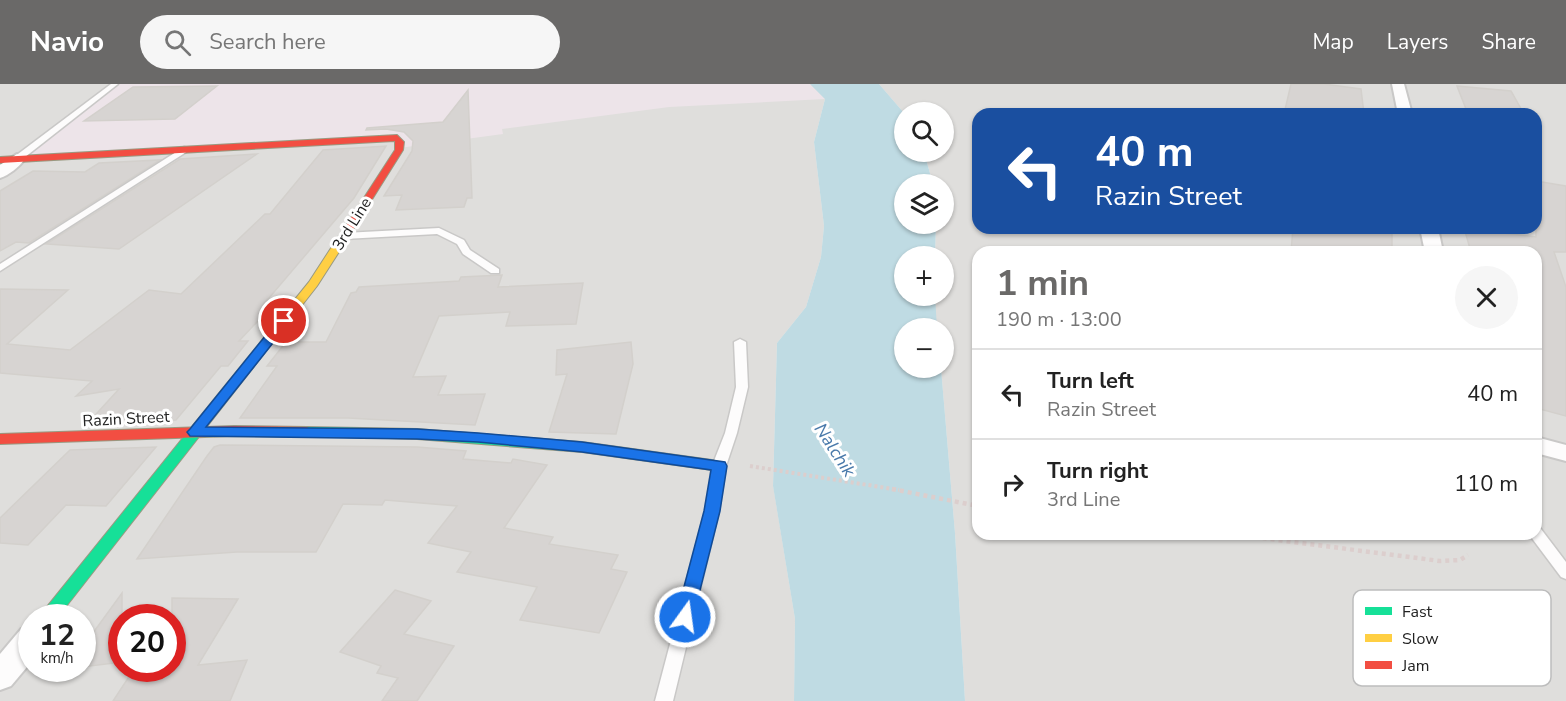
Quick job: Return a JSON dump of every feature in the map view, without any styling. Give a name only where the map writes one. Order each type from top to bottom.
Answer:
[{"type":"street","points":[[1398,84],[1404,108]]},
{"type":"street","name":"3rd Line","points":[[0,159],[397,138],[400,142],[399,150],[313,284],[58,604]]},
{"type":"street","points":[[0,172],[17,159]]},
{"type":"street","name":"Razin Street","points":[[0,439],[234,431],[417,434],[582,447],[719,466]]},
{"type":"street","points":[[1542,447],[1566,453]]},
{"type":"street","points":[[0,677],[18,655]]},
{"type":"lane","points":[[17,159],[115,84]]},
{"type":"lane","points":[[0,268],[187,149]]},
{"type":"lane","points":[[344,236],[439,231],[461,242],[466,252],[495,271]]},
{"type":"lane","points":[[664,701],[712,511],[719,466],[731,433],[742,387],[740,342]]},
{"type":"lane","points":[[1541,540],[1566,573]]},
{"type":"path","points":[[719,466],[747,466],[873,484],[972,505]]},
{"type":"path","points":[[1277,540],[1440,561],[1460,560],[1468,555]]},
{"type":"shaded area","points":[[0,84],[810,84],[825,99],[814,142],[824,226],[821,257],[806,307],[777,343],[773,485],[795,619],[794,701],[0,701]]},
{"type":"shaded area","points":[[115,84],[810,84],[825,99],[669,107],[502,129],[503,134],[399,148],[400,142],[17,159]]},
{"type":"shaded area","points":[[879,84],[1566,84],[1566,701],[965,701],[955,533],[942,378],[954,378],[954,318],[936,318],[935,311],[935,306],[954,306],[954,246],[935,246],[936,234],[954,234],[954,174],[930,174],[927,162],[954,162],[954,102],[895,102]]},
{"type":"water","name":"Nalchik","points":[[810,84],[879,84],[895,102],[894,162],[927,162],[930,174],[894,174],[894,234],[936,234],[935,246],[894,246],[894,306],[936,306],[936,318],[894,318],[894,378],[942,378],[955,533],[965,701],[794,701],[795,619],[773,486],[777,343],[806,307],[821,257],[824,226],[814,142],[825,99]]},
{"type":"building","points":[[1291,84],[1324,84],[1361,89],[1363,108],[1285,108]]},
{"type":"building","points":[[217,86],[175,119],[84,121],[133,87]]},
{"type":"building","points":[[1457,86],[1511,91],[1521,108],[1466,108]]},
{"type":"building","points":[[468,90],[472,198],[467,198],[464,207],[396,210],[402,195],[384,196],[412,151],[413,141],[404,132],[386,129],[366,130],[367,128],[443,122]]},
{"type":"building","points":[[386,146],[354,198],[263,305],[273,305],[239,341],[248,341],[228,366],[221,366],[176,420],[88,423],[119,389],[76,396],[92,381],[0,373],[0,289],[68,290],[7,344],[70,350],[149,290],[181,294],[265,214],[270,214],[323,150]]},
{"type":"building","points":[[257,154],[119,249],[46,244],[180,159]]},
{"type":"building","points":[[160,160],[29,243],[16,242],[0,251],[0,191],[33,171],[85,172],[99,163]]},
{"type":"building","points":[[1542,182],[1566,186],[1566,252],[1554,252],[1566,287],[1566,416],[1542,410],[1542,246],[1469,246],[1466,234],[1512,234],[1536,237],[1536,234],[1542,234]]},
{"type":"building","points":[[1292,234],[1392,234],[1392,246],[1292,246]]},
{"type":"building","points":[[502,275],[498,287],[583,283],[576,324],[506,326],[510,312],[439,316],[413,377],[446,376],[438,395],[485,394],[475,425],[348,418],[240,418],[277,366],[267,366],[286,342],[326,342],[351,293],[356,292],[359,287],[459,281],[461,277]]},
{"type":"building","points":[[631,342],[633,364],[616,434],[549,432],[567,374],[556,375],[557,350]]},
{"type":"building","points":[[220,445],[417,447],[466,451],[463,459],[511,463],[513,459],[547,465],[504,528],[553,537],[549,544],[618,555],[611,569],[627,572],[599,633],[520,620],[537,587],[457,572],[471,552],[428,543],[457,506],[385,500],[382,505],[343,504],[316,552],[237,552],[137,559],[207,456],[214,447]]},
{"type":"building","points":[[156,447],[106,506],[66,505],[28,545],[0,543],[0,518],[70,450]]},
{"type":"building","points":[[395,590],[431,601],[404,634],[454,646],[417,701],[382,701],[398,678],[377,673],[381,666],[340,652]]},
{"type":"building","points":[[122,593],[122,604],[114,604]]},
{"type":"building","points":[[172,598],[238,599],[198,665],[247,660],[230,701],[113,701],[125,682],[186,682],[186,604],[172,604]]},
{"type":"building","points":[[108,612],[108,664],[96,665],[96,629]]},
{"type":"traffic: fast","points":[[58,604],[200,426]]},
{"type":"traffic: fast","points":[[307,432],[417,434],[582,447],[719,466]]},
{"type":"traffic: slow","points":[[200,426],[313,284],[339,244]]},
{"type":"traffic: jam","points":[[0,160],[397,138],[400,142],[399,150],[339,244]]},
{"type":"traffic: jam","points":[[0,439],[234,431],[307,432]]},
{"type":"route","points":[[284,321],[195,432],[417,434],[582,447],[719,466],[712,511],[685,617]]}]
